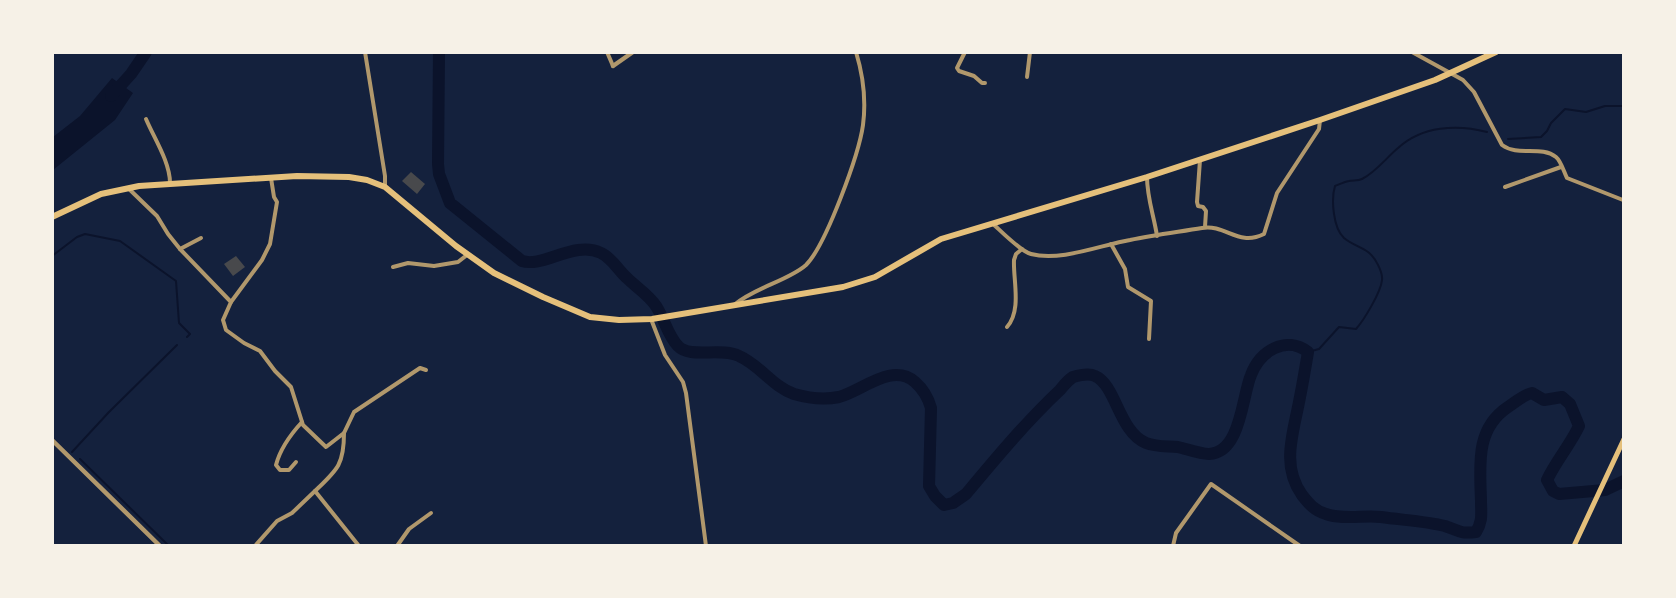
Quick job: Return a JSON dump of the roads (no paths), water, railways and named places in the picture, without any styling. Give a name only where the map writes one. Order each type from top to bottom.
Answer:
[{"type":"main road","points":[[52,217],[101,194],[127,187],[271,177],[349,177],[368,180],[385,187],[467,255],[502,278],[587,316],[609,320],[651,319],[843,287],[864,281],[886,271],[934,242],[1147,177],[1320,120],[1451,73],[1496,52]]},
{"type":"main road","points":[[1574,546],[1623,438]]},
{"type":"street","points":[[365,52],[385,187]]},
{"type":"street","points":[[608,52],[613,66],[633,52]]},
{"type":"street","points":[[733,305],[759,288],[805,265],[815,253],[828,228],[853,163],[863,128],[861,68],[856,52]]},
{"type":"street","points":[[965,52],[957,68],[985,83]]},
{"type":"street","points":[[1027,77],[1030,52]]},
{"type":"street","points":[[1412,52],[1463,80],[1474,92],[1502,145],[1509,150],[1548,152],[1558,158],[1567,178],[1623,200]]},
{"type":"street","points":[[146,119],[165,161],[170,183]]},
{"type":"street","points":[[991,223],[1030,254],[1069,255],[1111,244],[1205,227],[1249,240],[1264,234],[1277,194],[1319,129],[1320,120]]},
{"type":"street","points":[[1200,159],[1197,202],[1198,206],[1203,207],[1206,212],[1205,227]]},
{"type":"street","points":[[1505,187],[1562,167]]},
{"type":"street","points":[[271,177],[277,202],[270,244],[262,260],[231,302],[224,320],[226,330],[244,344],[260,351],[291,387],[302,422],[326,447],[344,433]]},
{"type":"street","points":[[1147,177],[1147,194],[1157,236]]},
{"type":"street","points":[[127,187],[157,216],[180,249],[231,302]]},
{"type":"street","points":[[180,249],[201,238]]},
{"type":"street","points":[[1111,244],[1125,269],[1128,287],[1151,301],[1149,339]]},
{"type":"street","points":[[1007,327],[1012,319],[1016,300],[1014,260],[1016,254],[1022,249]]},
{"type":"street","points":[[393,267],[408,263],[434,266],[458,262],[467,255]]},
{"type":"street","points":[[651,319],[665,355],[683,382],[686,393],[706,546]]},
{"type":"street","points":[[255,546],[277,521],[292,513],[334,472],[344,455],[344,433],[354,412],[413,372],[420,368],[426,370]]},
{"type":"street","points":[[296,462],[289,470],[280,470],[276,465],[292,434],[302,422]]},
{"type":"street","points":[[52,440],[160,546]]},
{"type":"street","points":[[1173,546],[1176,533],[1211,484],[1300,546]]},
{"type":"street","points":[[315,491],[359,546]]},
{"type":"street","points":[[397,546],[409,529],[431,513]]},
{"type":"water","points":[[112,78],[133,93],[115,120],[53,170],[53,137],[80,116]]},
{"type":"waterway","points":[[111,96],[131,74],[146,52]]},
{"type":"waterway","points":[[439,52],[438,164],[439,174],[450,203],[522,261],[540,261],[581,250],[601,253],[653,302],[671,337],[683,350],[698,353],[724,352],[739,356],[786,391],[805,397],[828,398],[848,394],[887,376],[897,375],[915,382],[925,394],[931,408],[929,486],[944,505],[953,503],[966,494],[1069,380],[1087,374],[1102,381],[1130,429],[1146,443],[1178,447],[1205,454],[1220,451],[1228,444],[1239,422],[1255,366],[1267,353],[1283,345],[1300,347],[1308,352],[1291,441],[1290,463],[1292,474],[1302,495],[1312,507],[1322,513],[1339,517],[1374,517],[1421,522],[1463,532],[1476,532],[1481,517],[1480,461],[1485,437],[1497,416],[1532,393],[1544,400],[1562,397],[1570,404],[1579,426],[1547,480],[1553,491],[1559,494],[1605,490],[1624,481]]},
{"type":"waterway","points":[[1508,139],[1541,137],[1565,109],[1586,112],[1605,106],[1624,106]]},
{"type":"waterway","points":[[1308,352],[1319,349],[1339,327],[1356,329],[1372,306],[1382,280],[1380,269],[1371,254],[1344,238],[1340,233],[1334,213],[1335,186],[1367,176],[1407,141],[1429,131],[1464,128],[1487,132]]},
{"type":"waterway","points":[[52,256],[77,237],[85,234],[120,241],[176,281],[179,323],[190,334],[187,337]]},
{"type":"waterway","points":[[72,452],[177,345]]},
{"type":"waterway","points":[[80,459],[169,546]]}]
